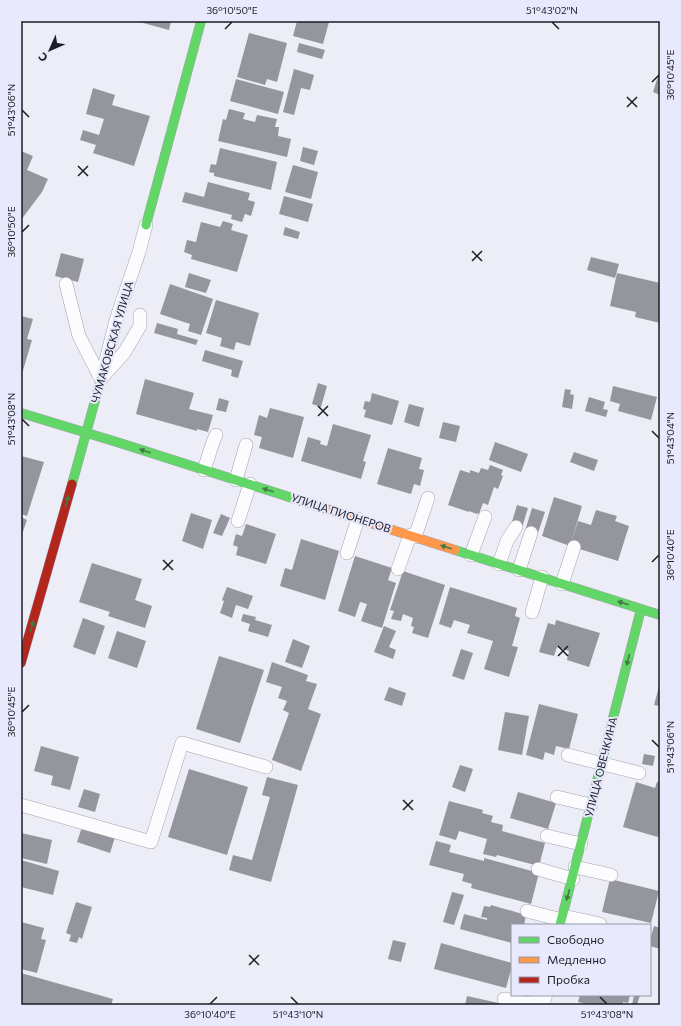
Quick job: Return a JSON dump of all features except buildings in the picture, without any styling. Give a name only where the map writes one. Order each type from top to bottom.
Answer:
[{"type":"street","name":"ЧУМАКОВСКАЯ УЛИЦА","points":[[146,225],[200,21]]},
{"type":"street","name":"ЧУМАКОВСКАЯ УЛИЦА","points":[[21,664],[101,379]]},
{"type":"street","name":"УЛИЦА ПИОНЕРОВ","points":[[21,413],[250,484],[660,615]]},
{"type":"street","name":"УЛИЦА ОВЕЧКИНА","points":[[562,920],[641,609]]},
{"type":"lane","name":"ЧУМАКОВСКАЯ УЛИЦА","points":[[101,379],[146,225]]},
{"type":"lane","points":[[66,284],[79,336],[101,379],[124,353],[140,326],[140,314]]},
{"type":"lane","points":[[204,470],[216,435]]},
{"type":"lane","points":[[236,480],[246,445]]},
{"type":"lane","points":[[238,521],[250,484]]},
{"type":"lane","points":[[398,569],[428,498]]},
{"type":"lane","points":[[471,555],[486,516]]},
{"type":"lane","points":[[347,553],[358,519]]},
{"type":"lane","points":[[499,564],[507,541],[516,527]]},
{"type":"lane","points":[[519,570],[531,533]]},
{"type":"lane","points":[[562,584],[574,547]]},
{"type":"lane","points":[[532,612],[542,577]]},
{"type":"lane","points":[[21,805],[151,842],[182,743],[266,767]]},
{"type":"lane","points":[[568,755],[639,773]]},
{"type":"lane","points":[[558,797],[591,805]]},
{"type":"lane","points":[[546,836],[581,844]]},
{"type":"lane","points":[[538,869],[611,875]]},
{"type":"lane","points":[[527,911],[562,920],[600,924]]},
{"type":"lane","points":[[504,1000],[538,1005]]},
{"type":"traffic: fast","points":[[146,225],[201,21]]},
{"type":"traffic: fast","points":[[72,484],[101,379]]},
{"type":"traffic: fast","points":[[21,413],[314,505]]},
{"type":"traffic: fast","points":[[455,550],[660,615]]},
{"type":"traffic: fast","points":[[560,924],[641,609]]},
{"type":"traffic: slow","points":[[314,505],[455,550]]},
{"type":"traffic: jam","points":[[21,663],[72,484]]}]
